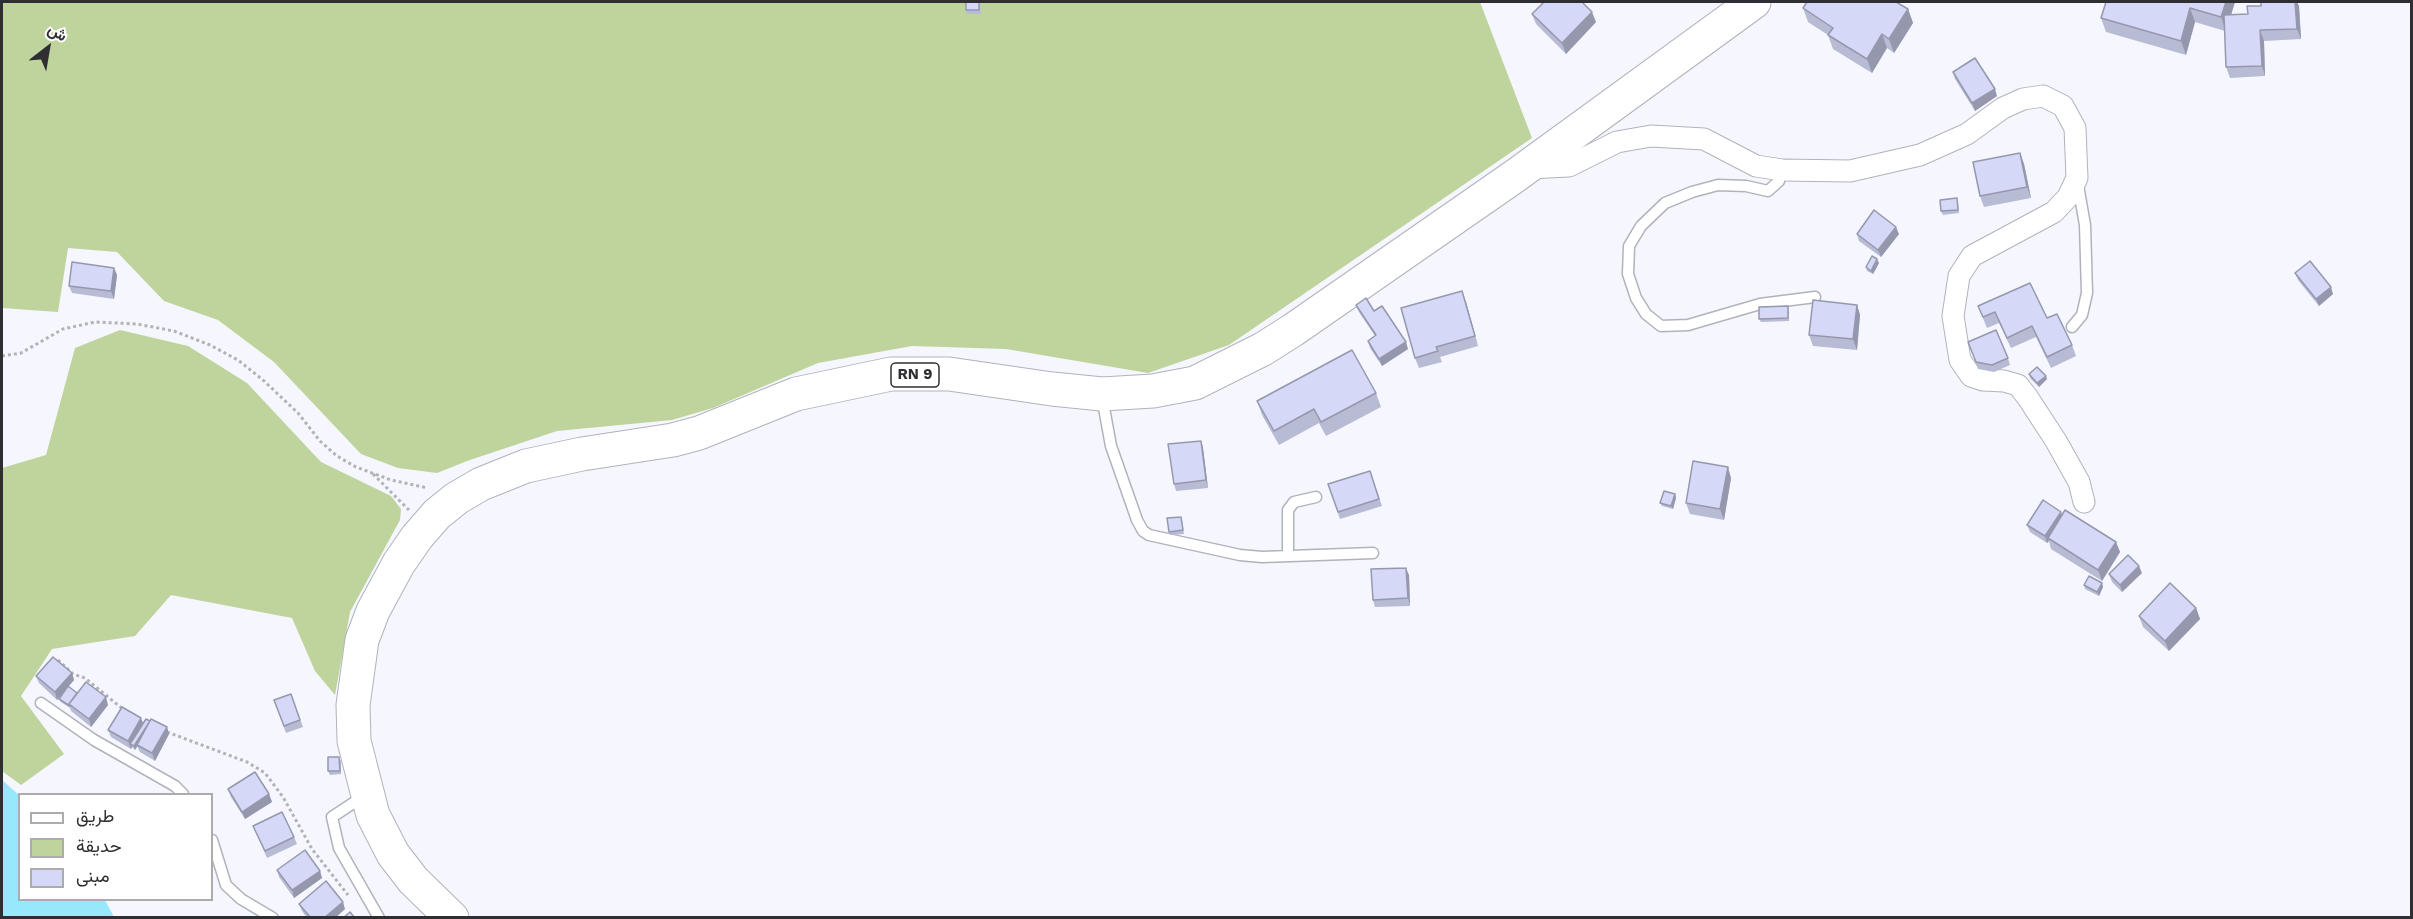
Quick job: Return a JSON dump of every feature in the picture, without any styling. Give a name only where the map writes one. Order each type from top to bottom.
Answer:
[{"type":"main road","name":"RN 9","points":[[452,918],[412,880],[393,854],[373,815],[354,741],[353,705],[358,658],[373,611],[399,563],[417,537],[437,514],[465,494],[481,484],[526,466],[582,454],[673,440],[699,433],[796,394],[891,374],[949,374],[1102,394],[1153,391],[1196,383],[1263,350],[1526,168],[1754,2]]},
{"type":"street","points":[[1526,168],[1569,166],[1617,142],[1651,136],[1704,139],[1756,166],[1782,170],[1850,171],[1920,155],[1967,134],[2003,108],[2023,99],[2043,96],[2063,106],[2075,128],[2077,178],[2068,197],[2054,212],[1972,256],[1959,276],[1953,316],[1960,360],[1971,376],[2018,385],[2045,424],[2079,482],[2084,502]]},
{"type":"lane","points":[[1782,170],[1779,180],[1768,191],[1746,186],[1718,185],[1665,203],[1641,226],[1629,246],[1628,274],[1646,314],[1661,326],[1688,325],[1760,304],[1815,297]]},
{"type":"lane","points":[[2072,327],[2082,315],[2087,292],[2085,225],[2077,178]]},
{"type":"lane","points":[[1102,394],[1111,446],[1143,531],[1155,537],[1240,555],[1262,557],[1372,553]]},
{"type":"lane","points":[[1288,556],[1288,510],[1294,502],[1316,497]]},
{"type":"lane","points":[[41,703],[94,740],[176,786],[181,793]]},
{"type":"lane","points":[[367,794],[332,817],[339,848],[379,918]]},
{"type":"lane","points":[[213,843],[226,885],[241,899],[273,918]]},
{"type":"path","points":[[2,356],[21,353],[63,328],[95,322],[137,324],[174,331],[210,345],[238,360],[298,413],[320,441],[336,456],[356,467],[414,486],[465,494]]},
{"type":"path","points":[[372,473],[412,512],[415,517],[417,537]]},
{"type":"path","points":[[58,660],[73,674],[85,678],[125,711]]},
{"type":"path","points":[[161,729],[179,738],[247,762],[265,773],[283,797],[312,849],[352,900]]},
{"type":"green space","points":[[2,2],[1480,2],[1532,138],[1229,345],[1148,373],[1006,349],[912,346],[818,363],[713,408],[672,420],[557,431],[437,473],[398,468],[361,454],[274,362],[218,320],[164,301],[117,252],[68,248],[58,312],[2,308]]},
{"type":"green space","points":[[120,330],[188,346],[247,383],[321,462],[391,496],[401,509],[400,520],[350,612],[335,695],[315,671],[292,618],[171,595],[135,636],[52,649],[21,696],[64,754],[21,785],[2,771],[2,468],[46,455],[75,348]]},
{"type":"water","points":[[2,780],[18,794],[18,901],[106,901],[114,917],[2,917]]},
{"type":"building","points":[[966,2],[979,2],[979,10],[966,10]]},
{"type":"building","points":[[1544,2],[1582,2],[1592,12],[1562,43],[1532,14]]},
{"type":"building","points":[[1807,2],[1896,2],[1908,9],[1889,39],[1882,34],[1867,59],[1828,35],[1833,28],[1803,8]]},
{"type":"building","points":[[2106,2],[2226,2],[2221,17],[2190,8],[2181,41],[2101,18]]},
{"type":"building","points":[[2261,2],[2295,2],[2297,29],[2260,30],[2262,66],[2226,67],[2224,15],[2248,14],[2247,6],[2261,6]]},
{"type":"building","points":[[1975,58],[1995,89],[1972,103],[1953,72]]},
{"type":"building","points":[[2020,153],[2027,187],[1980,196],[1973,162]]},
{"type":"building","points":[[1957,198],[1958,210],[1941,211],[1940,200]]},
{"type":"building","points":[[1874,210],[1896,227],[1878,250],[1857,234]]},
{"type":"building","points":[[1872,256],[1877,259],[1871,271],[1866,267]]},
{"type":"building","points":[[2310,261],[2331,287],[2316,299],[2295,273]]},
{"type":"building","points":[[72,262],[114,268],[111,291],[69,286]]},
{"type":"building","points":[[2030,283],[2047,318],[2057,314],[2072,345],[2047,357],[2032,326],[2007,338],[1995,312],[1983,317],[1978,306]]},
{"type":"building","points":[[1462,291],[1475,336],[1436,347],[1438,351],[1415,358],[1401,308]]},
{"type":"building","points":[[1366,298],[1374,311],[1382,306],[1406,342],[1379,359],[1368,341],[1376,335],[1356,305]]},
{"type":"building","points":[[1813,300],[1857,305],[1853,339],[1809,335]]},
{"type":"building","points":[[1788,306],[1788,318],[1759,319],[1759,307]]},
{"type":"building","points":[[1996,330],[2008,358],[1992,365],[1976,362],[1968,342]]},
{"type":"building","points":[[1352,350],[1376,393],[1321,422],[1314,409],[1274,431],[1257,401]]},
{"type":"building","points":[[2037,367],[2046,376],[2037,383],[2029,374]]},
{"type":"building","points":[[1201,441],[1206,480],[1174,484],[1168,444]]},
{"type":"building","points":[[1693,461],[1728,467],[1720,509],[1686,503]]},
{"type":"building","points":[[1370,471],[1379,499],[1338,512],[1328,484]]},
{"type":"building","points":[[1664,491],[1675,494],[1671,506],[1660,503]]},
{"type":"building","points":[[2043,500],[2061,512],[2045,536],[2027,525]]},
{"type":"building","points":[[2065,510],[2116,542],[2098,570],[2048,538]]},
{"type":"building","points":[[1181,517],[1183,530],[1169,532],[1167,518]]},
{"type":"building","points":[[2128,555],[2139,566],[2120,585],[2109,574]]},
{"type":"building","points":[[1406,568],[1408,598],[1373,600],[1371,569]]},
{"type":"building","points":[[2089,576],[2102,583],[2097,592],[2084,585]]},
{"type":"building","points":[[2170,583],[2196,608],[2165,641],[2139,616]]},
{"type":"building","points":[[53,657],[72,673],[55,692],[36,676]]},
{"type":"building","points":[[86,682],[106,697],[89,719],[69,704]]},
{"type":"building","points":[[68,686],[77,693],[69,704],[70,706],[59,699]]},
{"type":"building","points":[[291,694],[300,720],[284,726],[274,700]]},
{"type":"building","points":[[122,707],[141,718],[128,741],[108,730]]},
{"type":"building","points":[[146,719],[150,721],[134,746],[130,744]]},
{"type":"building","points":[[151,719],[167,727],[152,753],[137,745]]},
{"type":"building","points":[[328,757],[339,757],[340,771],[328,771]]},
{"type":"building","points":[[255,772],[269,794],[242,812],[228,789]]},
{"type":"building","points":[[282,812],[294,837],[265,851],[253,826]]},
{"type":"building","points":[[305,850],[320,871],[292,890],[277,870]]},
{"type":"building","points":[[326,881],[343,902],[324,918],[311,918],[299,904]]},
{"type":"building","points":[[350,912],[355,918],[343,918]]}]
